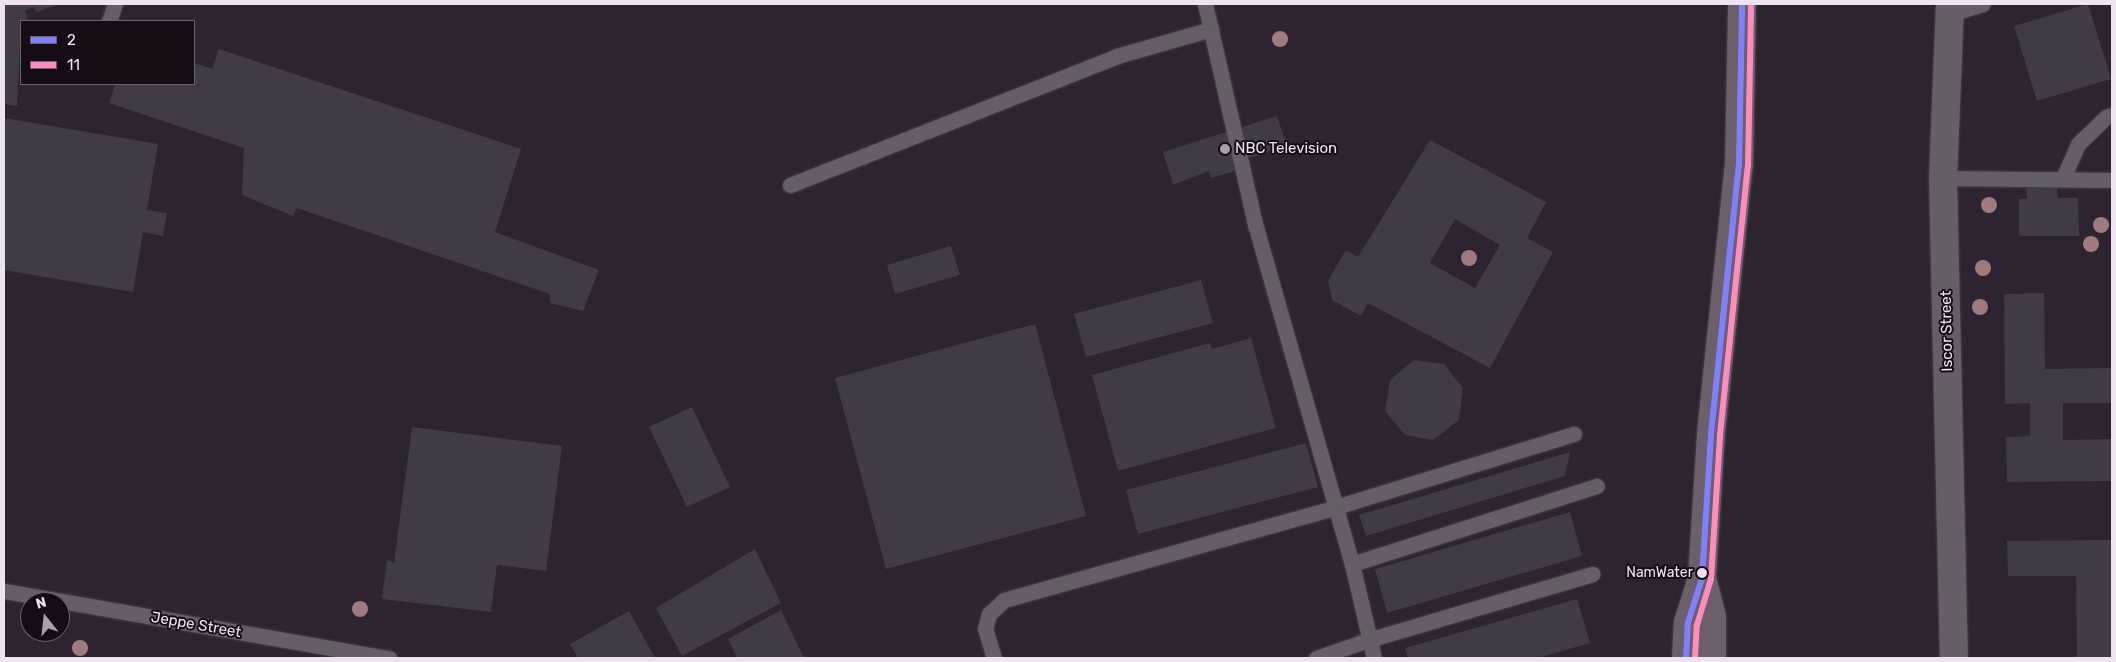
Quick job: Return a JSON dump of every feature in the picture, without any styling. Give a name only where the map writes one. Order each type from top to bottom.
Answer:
[{"type":"main road","points":[[1686,658],[1689,616],[1702,578],[1711,434],[1739,165],[1742,4]]},
{"type":"main road","points":[[1702,578],[1712,617],[1712,658]]},
{"type":"street","name":"Iscor Street","points":[[1950,9],[1943,178],[1954,658]]},
{"type":"lane","points":[[110,20],[115,4]]},
{"type":"lane","points":[[1205,4],[1255,224],[1352,564],[1368,640],[1374,658]]},
{"type":"lane","points":[[1950,9],[1983,4]]},
{"type":"lane","points":[[790,185],[1117,56],[1210,29]]},
{"type":"lane","points":[[2063,178],[2078,144],[2106,117],[2112,115]]},
{"type":"lane","points":[[1943,178],[2112,180]]},
{"type":"lane","points":[[994,658],[986,629],[990,614],[1004,600],[1336,507],[1574,434]]},
{"type":"lane","points":[[1352,564],[1597,486]]},
{"type":"lane","points":[[1316,658],[1368,640],[1592,574]]},
{"type":"lane","name":"Jeppe Street","points":[[4,591],[389,658]]},
{"type":"building","points":[[4,4],[59,4],[37,12],[33,7],[25,11],[27,20],[20,20],[17,106],[4,104]]},
{"type":"building","points":[[2088,4],[2111,79],[2037,101],[2014,26]]},
{"type":"building","points":[[219,49],[521,149],[495,232],[599,270],[583,311],[550,303],[550,294],[297,208],[293,216],[242,195],[244,148],[109,103],[115,85],[195,85],[195,63],[212,69]]},
{"type":"building","name":"NBC Television","points":[[1277,116],[1287,146],[1237,162],[1238,170],[1211,178],[1209,171],[1173,185],[1163,152]]},
{"type":"building","points":[[4,118],[158,144],[147,210],[167,213],[163,236],[143,232],[133,292],[4,270]]},
{"type":"building","points":[[1430,140],[1546,202],[1527,238],[1553,252],[1490,368],[1368,303],[1361,316],[1332,300],[1328,281],[1346,250],[1358,257]],"holes":[[[1455,219],[1500,245],[1475,288],[1430,263]]]},
{"type":"building","points":[[2057,187],[2058,198],[2078,198],[2079,236],[2019,236],[2019,199],[2027,199],[2026,188]]},
{"type":"building","points":[[951,246],[960,275],[895,294],[887,265]]},
{"type":"building","points":[[1201,280],[1213,323],[1086,357],[1074,314]]},
{"type":"building","points":[[2044,293],[2045,369],[2112,368],[2112,403],[2063,403],[2063,440],[2112,439],[2112,481],[2007,482],[2006,437],[2030,436],[2030,403],[2005,404],[2004,294]]},
{"type":"building","points":[[1035,324],[1086,516],[886,569],[835,378]]},
{"type":"building","points":[[1251,338],[1276,428],[1118,471],[1092,375],[1210,343],[1212,349]]},
{"type":"building","points":[[1414,360],[1444,364],[1463,388],[1459,420],[1433,440],[1405,435],[1385,411],[1390,380]]},
{"type":"building","points":[[692,407],[730,487],[687,507],[649,427]]},
{"type":"building","points":[[412,427],[562,446],[546,571],[497,565],[491,612],[382,599],[387,560],[394,563]]},
{"type":"building","points":[[1306,443],[1318,487],[1138,534],[1126,490]]},
{"type":"building","points":[[1570,452],[1565,476],[1366,536],[1359,515]]},
{"type":"building","points":[[1570,512],[1582,556],[1387,613],[1375,569]]},
{"type":"building","points":[[2112,540],[2112,658],[2077,658],[2076,576],[2008,576],[2007,541]]},
{"type":"building","points":[[755,549],[781,603],[682,656],[656,608]]},
{"type":"building","points":[[1577,599],[1590,643],[1538,658],[1408,658],[1405,648]]},
{"type":"building","points":[[781,610],[804,658],[737,658],[728,639]]},
{"type":"building","points":[[629,611],[655,658],[578,658],[570,644]]},
{"type":"transit line","name":"2","points":[[1686,658],[1688,623],[1702,578],[1711,434],[1739,165],[1742,4]]},
{"type":"transit line","name":"11","points":[[1695,658],[1697,625],[1711,579],[1720,435],[1748,166],[1751,4]]},
{"type":"place","name":"NBC Television","points":[[1225,149]]},
{"type":"place","name":"NamWater","points":[[1702,573]]}]
